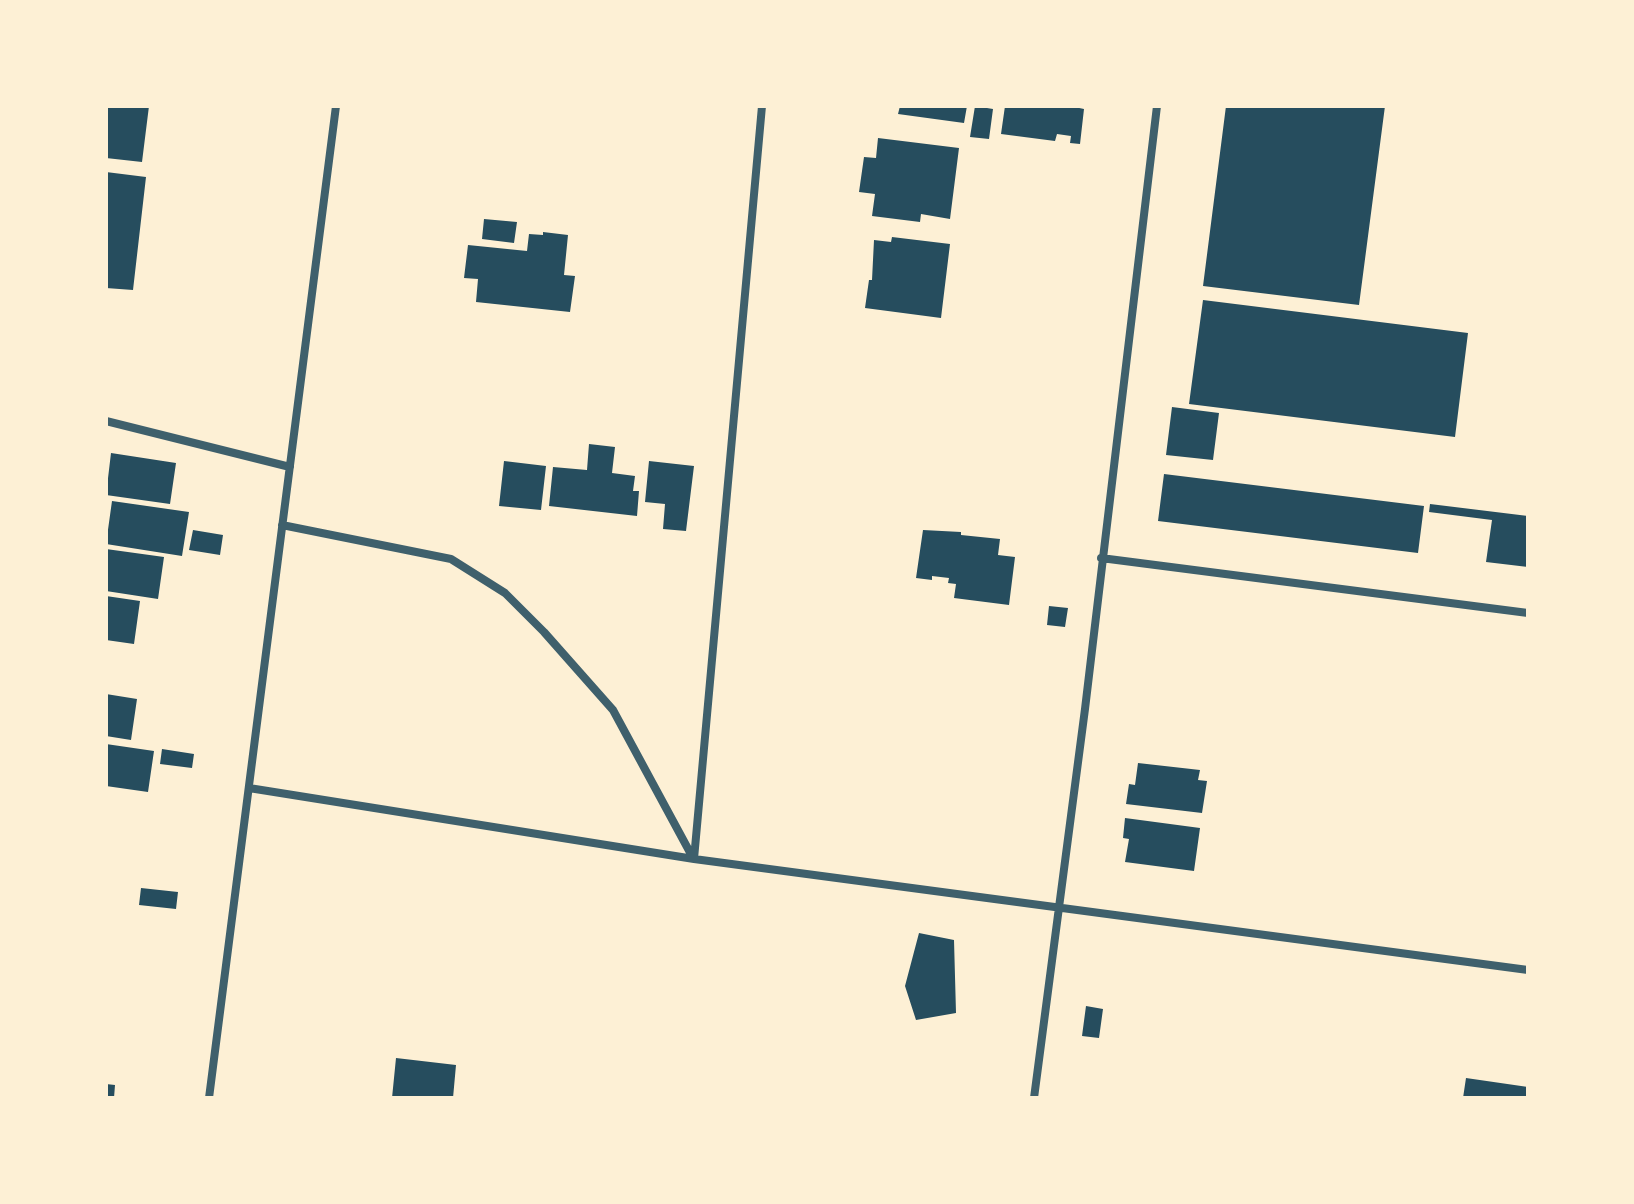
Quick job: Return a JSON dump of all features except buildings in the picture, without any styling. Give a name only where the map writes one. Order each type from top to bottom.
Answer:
[{"type":"street","points":[[209,1098],[336,106]]},
{"type":"street","points":[[694,859],[762,106]]},
{"type":"street","points":[[1034,1098],[1085,709],[1157,106]]},
{"type":"street","points":[[106,421],[290,467]]},
{"type":"street","points":[[282,525],[451,559],[505,593],[613,710],[694,859]]},
{"type":"street","points":[[1101,558],[1528,613]]},
{"type":"street","points":[[249,788],[694,859],[1528,970]]}]
